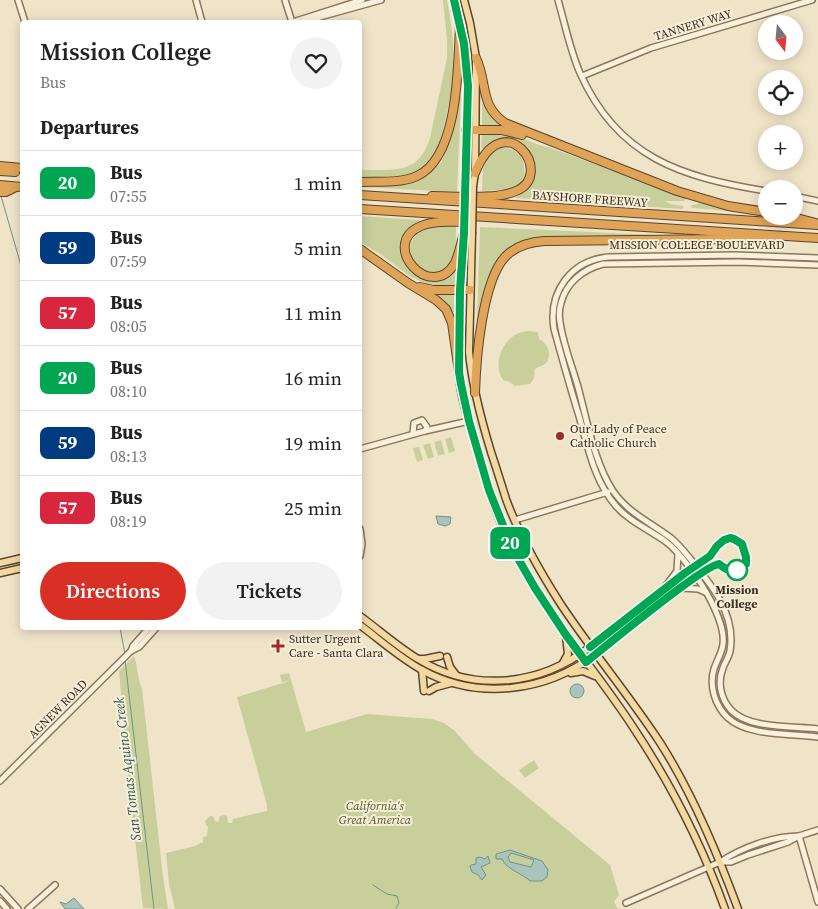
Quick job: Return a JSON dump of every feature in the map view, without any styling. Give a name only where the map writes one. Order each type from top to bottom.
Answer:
[{"type":"highway","points":[[362,182],[407,180],[421,174],[437,160],[443,147],[458,77],[460,25]]},
{"type":"highway","points":[[476,58],[480,67],[487,102],[496,117],[505,124],[703,199],[758,210]]},
{"type":"highway","points":[[471,130],[502,130],[539,138]]},
{"type":"highway","points":[[362,195],[481,196],[510,193],[517,191],[526,184],[530,176],[530,163],[527,154],[518,146],[510,143],[500,144],[486,151],[475,173]]},
{"type":"highway","points":[[1,169],[20,168]]},
{"type":"highway","points":[[1,169],[20,173]]},
{"type":"highway","points":[[0,185],[20,187]]},
{"type":"highway","points":[[0,192],[20,187]]},
{"type":"highway","name":"BAYSHORE FREEWAY","points":[[362,195],[818,224]]},
{"type":"highway","name":"BAYSHORE FREEWAY","points":[[362,209],[818,238]]},
{"type":"highway","points":[[803,220],[818,224]]},
{"type":"highway","points":[[468,234],[454,264],[446,272],[437,276],[428,276],[414,270],[408,263],[405,253],[406,242],[410,234],[421,226],[442,222],[534,221]]},
{"type":"highway","points":[[475,393],[480,336],[492,280],[498,266],[519,246],[531,242],[544,241],[727,239],[773,241],[782,236]]},
{"type":"highway","points":[[362,250],[436,300],[448,312],[452,323],[459,372]]},
{"type":"highway","points":[[408,283],[433,290],[470,290]]},
{"type":"main road","points":[[454,0],[467,64],[475,173],[460,290],[459,372],[469,421],[493,504],[512,548],[535,588],[566,635],[632,725],[655,762],[688,821],[709,867],[725,909]]},
{"type":"main road","points":[[464,0],[476,58],[466,186],[470,290],[469,352],[475,393],[504,492],[515,520],[546,580],[590,647],[665,750],[720,862],[738,909]]},
{"type":"main road","points":[[0,563],[20,558]]},
{"type":"main road","points":[[0,572],[20,568]]},
{"type":"main road","points":[[362,617],[417,658],[436,669],[457,676],[483,681],[506,681],[538,674],[560,666],[590,647]]},
{"type":"main road","points":[[362,626],[422,670],[451,683],[482,688],[511,688],[538,684],[562,675],[586,662],[596,654]]},
{"type":"main road","points":[[560,666],[568,654],[566,635]]},
{"type":"main road","points":[[417,658],[425,659],[444,656],[457,676]]},
{"type":"main road","points":[[422,670],[427,691],[451,683]]},
{"type":"main road","points":[[562,675],[583,671],[598,678]]},
{"type":"street","points":[[18,0],[24,20]]},
{"type":"street","points":[[196,0],[201,20]]},
{"type":"street","points":[[285,0],[291,20]]},
{"type":"street","points":[[298,20],[362,0]]},
{"type":"street","points":[[309,20],[381,0]]},
{"type":"street","points":[[558,0],[582,76],[597,105],[626,139],[660,163],[722,184],[758,190]]},
{"type":"street","name":"TANNERY WAY","points":[[582,76],[657,46],[812,0]]},
{"type":"street","points":[[803,198],[818,201]]},
{"type":"street","name":"MISSION COLLEGE BOULEVARD","points":[[693,568],[665,541],[629,519],[605,493],[593,465],[552,322],[553,304],[556,295],[570,273],[590,261],[609,257],[734,255],[818,258]]},
{"type":"street","name":"MISSION COLLEGE BOULEVARD","points":[[818,265],[739,262],[609,264],[593,267],[575,279],[563,297],[559,314],[600,464],[613,490],[632,512],[673,540],[698,576],[714,609],[723,634],[723,645],[714,670],[712,682],[714,694],[723,712],[732,722],[748,729],[818,737]]},
{"type":"street","points":[[413,434],[414,423],[417,421],[422,420],[425,423],[427,427],[425,431]]},
{"type":"street","points":[[362,448],[469,421]]},
{"type":"street","points":[[515,520],[613,490]]},
{"type":"street","points":[[662,591],[677,571],[678,554]]},
{"type":"street","points":[[590,647],[693,568]]},
{"type":"street","points":[[596,654],[698,576]]},
{"type":"street","name":"MISSION COLLEGE BOULEVARD","points":[[698,576],[720,601],[730,628],[730,653],[723,666],[720,679],[721,692],[730,710],[749,721],[818,729]]},
{"type":"street","points":[[681,588],[698,589],[706,593]]},
{"type":"street","name":"AGNEW ROAD","points":[[131,651],[132,646],[147,630]]},
{"type":"street","name":"AGNEW ROAD","points":[[0,781],[115,666],[131,651],[139,647],[154,630]]},
{"type":"street","points":[[626,903],[720,862],[731,862],[818,830]]},
{"type":"street","points":[[799,836],[818,902]]},
{"type":"street","points":[[28,909],[55,885]]},
{"type":"street","points":[[0,889],[18,909]]},
{"type":"street","points":[[0,902],[7,909]]},
{"type":"green space","points":[[443,0],[447,0],[454,61],[449,105],[435,152],[426,164],[413,173],[400,177],[362,177],[362,170],[403,168],[411,165],[419,159],[425,150],[430,138],[447,58]]},
{"type":"green space","points":[[461,96],[457,192],[362,187],[409,184],[426,176],[441,163],[451,138],[459,97]]},
{"type":"green space","points":[[486,103],[499,125],[482,125],[482,104]]},
{"type":"green space","points":[[482,133],[513,135],[687,198],[684,201],[665,201],[670,204],[684,206],[683,209],[515,198],[528,188],[534,176],[535,164],[531,154],[523,145],[511,141],[498,142],[484,149],[481,148]]},
{"type":"green space","points":[[501,147],[514,150],[523,158],[525,177],[514,189],[482,191],[483,169],[489,155]]},
{"type":"green space","points":[[700,203],[741,212],[693,208],[690,206]]},
{"type":"green space","points":[[362,216],[420,220],[421,224],[402,245],[402,254],[405,262],[412,272],[427,279],[453,270],[456,271],[455,287],[427,284],[411,277],[362,243]]},
{"type":"green space","points":[[433,226],[456,226],[455,245],[450,264],[444,270],[437,273],[429,273],[415,265],[409,250],[412,241],[418,233],[423,229]]},
{"type":"green space","points":[[480,227],[657,235],[657,237],[540,238],[505,253],[493,269],[479,320],[477,320]]},
{"type":"green space","points":[[435,295],[455,295],[454,312],[451,313],[436,297]]},
{"type":"green space","points":[[528,331],[538,332],[539,339],[548,349],[549,355],[546,363],[535,369],[534,378],[530,384],[515,386],[508,381],[504,381],[501,376],[499,358],[504,346],[512,337]]},
{"type":"green space","points":[[451,437],[455,451],[449,453],[445,439]]},
{"type":"green space","points":[[441,440],[445,454],[438,456],[434,442]]},
{"type":"green space","points":[[430,443],[434,457],[428,459],[423,445]]},
{"type":"green space","points":[[419,447],[423,460],[417,462],[413,448]]},
{"type":"green space","points":[[134,656],[142,689],[168,909],[143,908],[130,795],[119,671]]},
{"type":"green space","name":"California's Great America","points":[[289,673],[306,732],[367,714],[432,719],[444,723],[455,731],[474,753],[610,865],[619,895],[614,902],[618,909],[175,909],[169,884],[166,853],[195,846],[203,842],[203,837],[207,836],[208,827],[205,821],[210,816],[213,816],[215,821],[218,822],[220,816],[224,815],[227,816],[228,823],[232,823],[233,819],[267,811],[267,805],[237,697],[290,681],[282,682],[280,675]]},
{"type":"green space","points":[[534,760],[539,768],[525,778],[519,770]]},
{"type":"water","points":[[436,516],[451,517],[450,524],[445,526],[438,524]]},
{"type":"water","points":[[574,684],[580,684],[584,691],[580,698],[574,698],[570,694],[570,688]]},
{"type":"water","points":[[510,850],[542,861],[548,870],[547,877],[542,881],[530,881],[507,866],[502,859],[496,859],[496,854]],"holes":[[[511,853],[534,860],[531,867],[510,862],[508,857]]]},
{"type":"water","points":[[488,856],[490,863],[481,867],[486,875],[482,880],[472,872],[470,867],[476,864],[476,858],[485,859]]},
{"type":"water","points":[[74,898],[84,909],[65,909],[60,902],[66,904]]},
{"type":"waterway","name":"San Tomas Aquino Creek","points":[[1,196],[20,262]]},
{"type":"waterway","name":"San Tomas Aquino Creek","points":[[120,630],[125,654]]},
{"type":"waterway","name":"San Tomas Aquino Creek","points":[[125,660],[154,909]]},
{"type":"waterway","points":[[373,885],[387,894],[397,896],[399,903],[396,908]]},
{"type":"bus line","name":"20","points":[[454,0],[464,44],[468,86],[464,233],[460,290],[459,372],[480,463],[493,504],[512,548],[535,588],[586,662],[691,580],[712,566],[719,564],[731,571],[744,567],[747,561],[745,550],[739,541],[730,538],[724,540],[710,556],[685,573],[590,647]]},
{"type":"place","name":"Our Lady of Peace Catholic Church","points":[[560,436]]},
{"type":"place","name":"Mission College","points":[[737,570]]},
{"type":"place","name":"Sutter Urgent Care - Santa Clara","points":[[278,646]]}]
